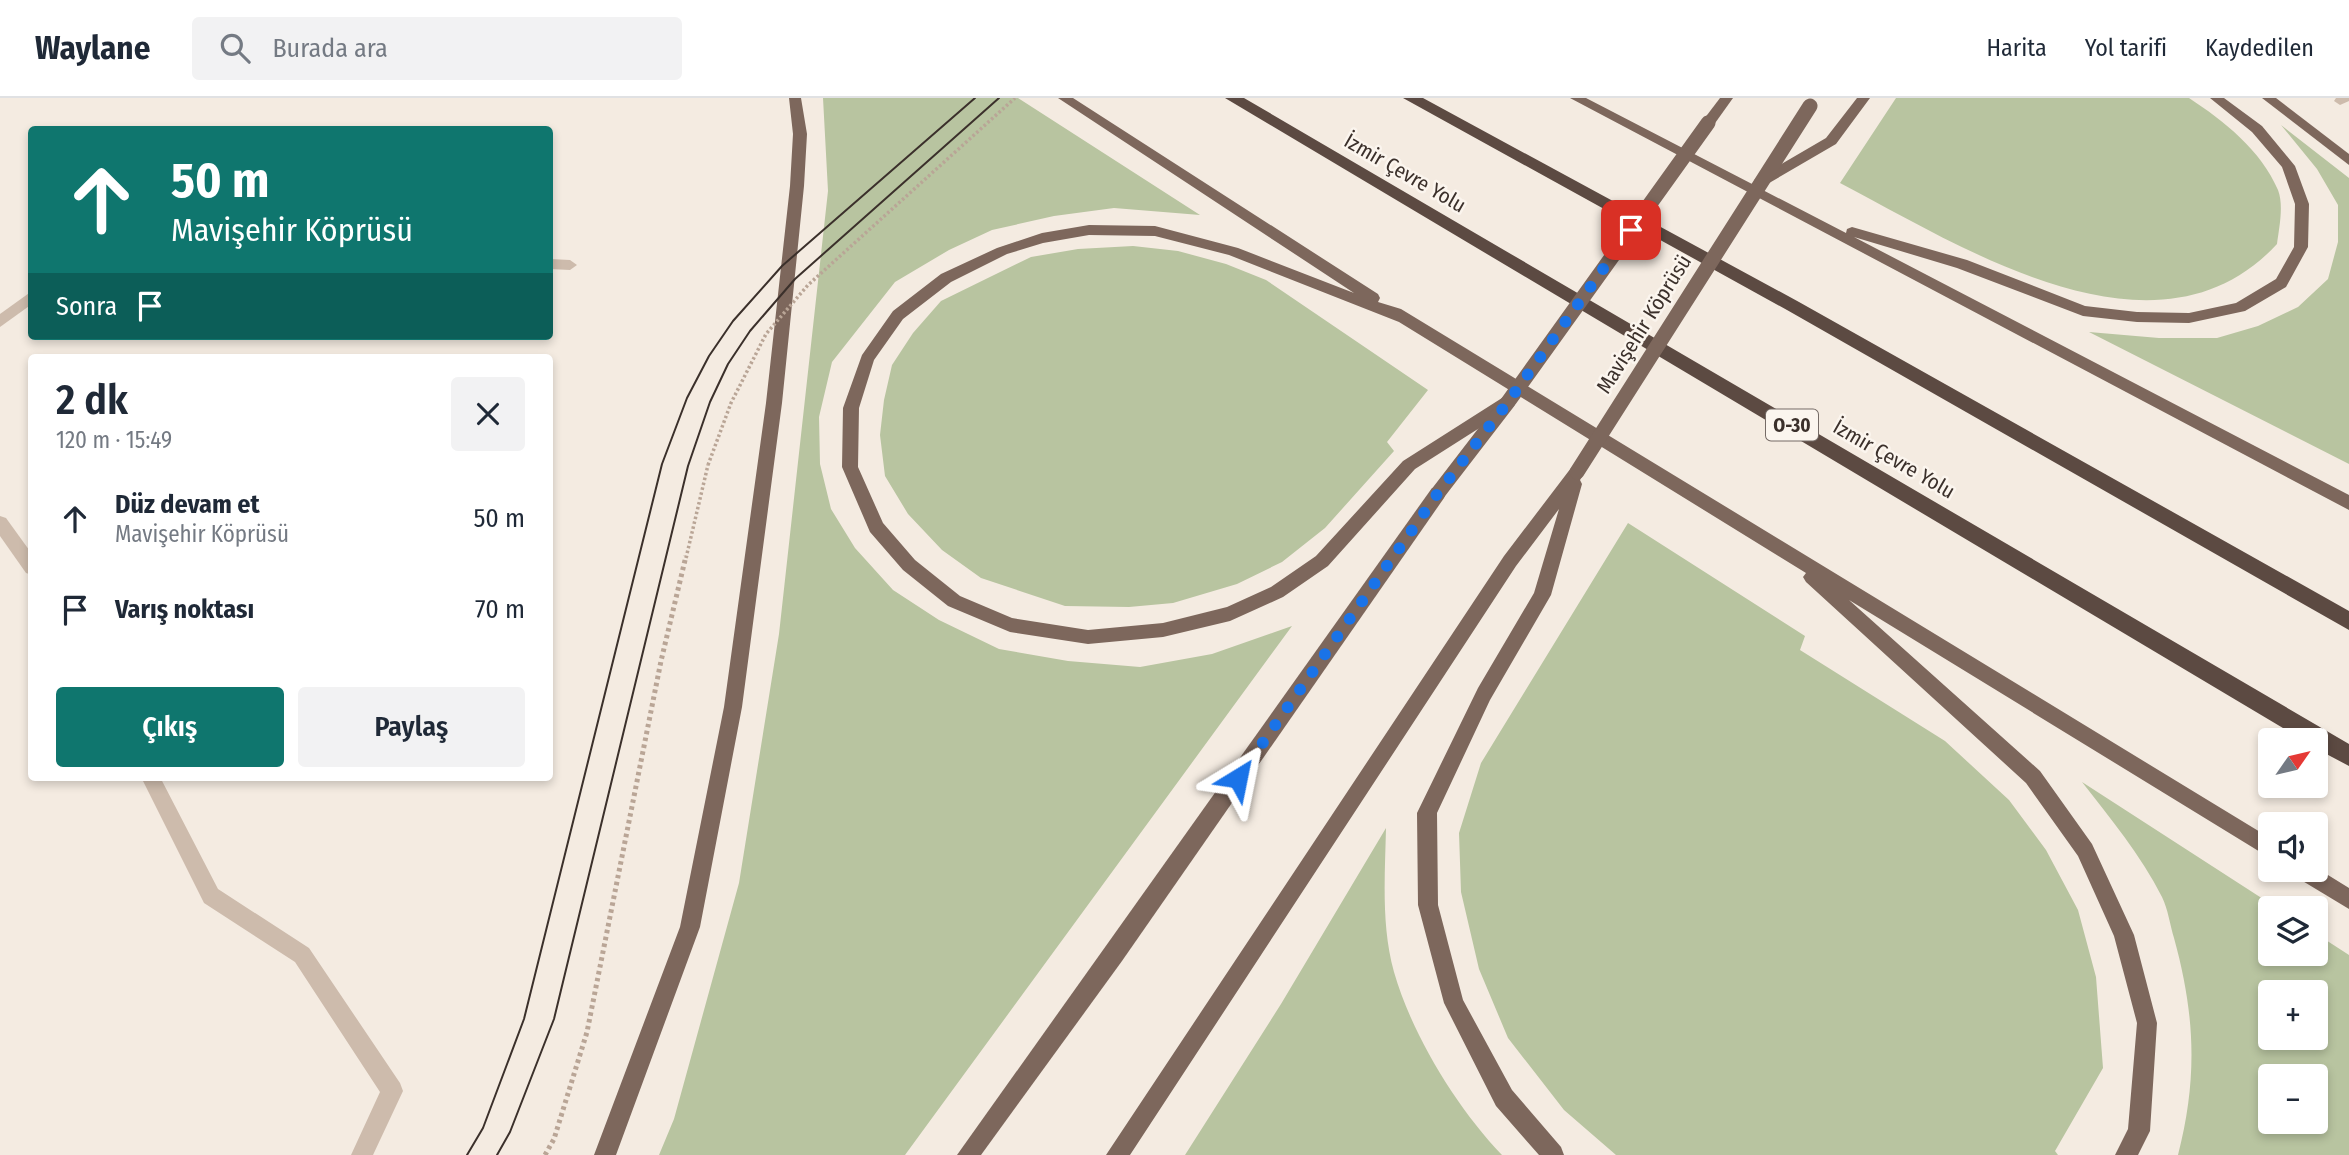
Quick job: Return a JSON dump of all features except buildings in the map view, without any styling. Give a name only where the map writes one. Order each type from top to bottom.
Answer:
[{"type":"highway","name":"İzmir Çevre Yolu","points":[[1233,98],[2349,756]]},
{"type":"highway","points":[[1411,98],[1793,306],[2349,621]]},
{"type":"main road","points":[[606,1155],[690,927],[733,707],[780,349],[800,134],[795,98]]},
{"type":"main road","points":[[1064,98],[1404,318],[2258,842]]},
{"type":"main road","points":[[1576,98],[2349,503]]},
{"type":"main road","points":[[1708,123],[1711,98]]},
{"type":"main road","points":[[968,1155],[1115,954],[1438,493],[1508,402],[1727,98]]},
{"type":"main road","points":[[1759,183],[1831,141],[1864,98]]},
{"type":"main road","points":[[1816,222],[1962,264],[2083,311],[2137,317],[2189,318],[2240,307],[2281,283],[2301,247],[2302,204],[2288,166],[2258,129],[2216,98]]},
{"type":"main road","points":[[2268,98],[2349,161]]},
{"type":"main road","name":"Mavişehir Köprüsü","points":[[1117,1155],[1510,561],[1577,472],[1813,102]]},
{"type":"main road","points":[[1404,318],[1233,251],[1155,232],[1089,230],[1042,238],[1002,251],[946,278],[898,315],[867,359],[851,408],[850,467],[876,527],[909,565],[954,601],[1010,625],[1088,637],[1163,630],[1230,614],[1277,592],[1322,561],[1409,465],[1508,402]]},
{"type":"main road","points":[[1553,1155],[1504,1098],[1454,1003],[1428,905],[1427,813],[1484,694],[1542,595],[1577,472]]},
{"type":"main road","points":[[1778,547],[2033,777],[2085,850],[2124,935],[2147,1023],[2140,1131],[2126,1155]]},
{"type":"main road","points":[[2322,882],[2349,899]]},
{"type":"lane","points":[[553,264],[570,265]]},
{"type":"lane","points":[[0,322],[28,299]]},
{"type":"lane","points":[[0,523],[28,562]]},
{"type":"lane","points":[[152,781],[211,896],[302,954],[392,1091],[362,1155]]},
{"type":"path","points":[[545,1155],[554,1139],[587,1032],[661,661],[708,465],[730,404],[766,334],[808,285],[1015,98]]},
{"type":"green space","points":[[823,98],[1018,98],[1200,215],[1114,208],[1054,216],[992,230],[949,250],[895,282],[832,362],[819,417],[820,464],[831,509],[855,548],[893,590],[939,620],[999,649],[1068,661],[1140,667],[1212,654],[1292,626],[905,1155],[659,1155],[674,1119],[739,883],[779,634],[828,191]]},
{"type":"green space","points":[[1896,98],[2189,98],[2215,116],[2252,149],[2271,176],[2281,203],[2277,244],[2229,281],[2175,298],[2118,298],[2059,286],[2000,264],[1942,237],[1840,183]]},
{"type":"green space","points":[[2281,125],[2349,178],[2349,464],[2089,332],[2159,338],[2217,338],[2258,326],[2298,307],[2328,279],[2338,242],[2338,205],[2317,169]]},
{"type":"green space","points":[[1133,246],[1178,251],[1226,264],[1266,280],[1428,390],[1387,442],[1394,451],[1325,528],[1282,562],[1237,584],[1173,603],[1129,607],[1065,606],[981,578],[942,550],[908,514],[885,476],[880,435],[884,400],[892,365],[913,333],[941,301],[1031,257],[1078,249]]},
{"type":"green space","points":[[1628,523],[1805,636],[1800,650],[1945,741],[2009,800],[2046,850],[2078,910],[2096,977],[2103,1068],[2055,1151],[2058,1155],[1616,1155],[1564,1110],[1508,1038],[1479,969],[1461,892],[1459,833],[1481,763]]},
{"type":"green space","points":[[2082,782],[2258,896],[2258,966],[2328,966],[2328,941],[2349,955],[2349,1155],[2178,1155],[2191,1073],[2190,1020],[2181,966],[2162,897],[2114,823]]},
{"type":"green space","points":[[1386,828],[1387,936],[1402,996],[1438,1070],[1469,1115],[1502,1155],[1185,1155],[1281,1004]]},
{"type":"tram line","points":[[467,1155],[483,1128],[524,1019],[662,464],[687,398],[709,356],[733,321],[782,266],[975,98]]},
{"type":"tram line","points":[[497,1155],[510,1132],[554,1019],[688,466],[710,402],[728,364],[750,331],[795,279],[999,98]]},
{"type":"route","points":[[1238,778],[1438,493],[1508,402],[1631,230]]}]
